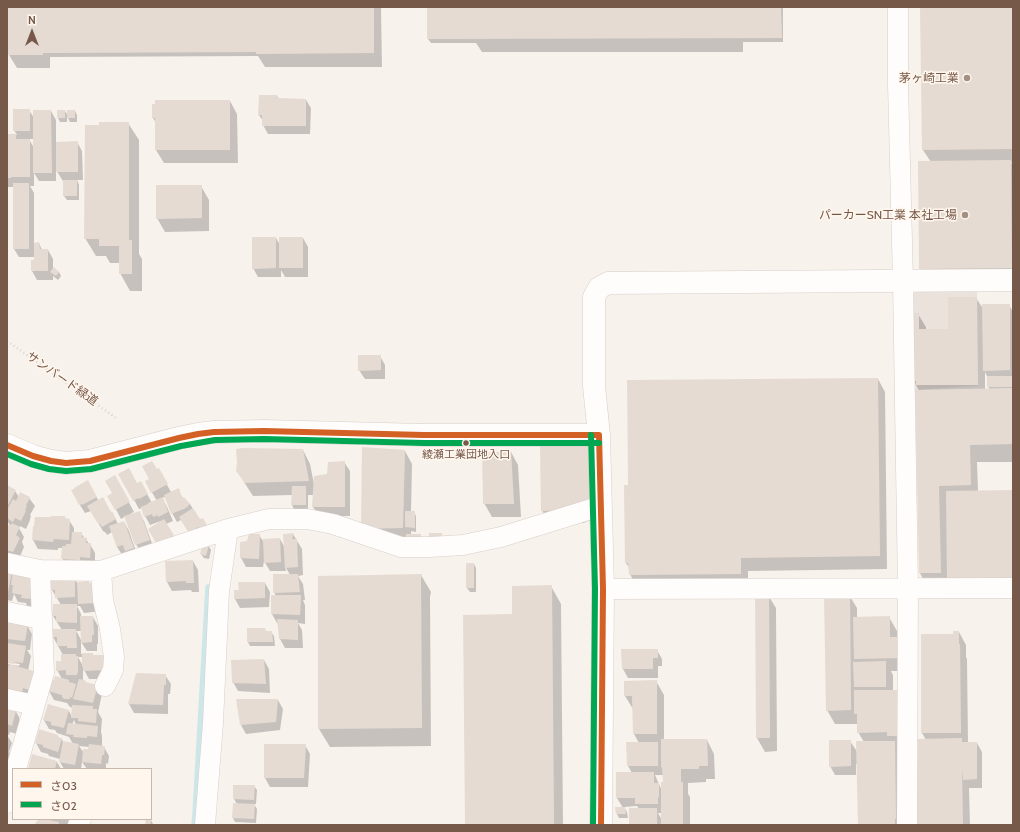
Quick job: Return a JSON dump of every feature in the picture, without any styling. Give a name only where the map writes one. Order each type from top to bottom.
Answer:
[{"type":"street","points":[[898,7],[898,84],[908,589],[907,825]]},
{"type":"street","points":[[601,825],[603,589],[599,435],[594,378],[594,297],[599,288],[608,283],[1013,280]]},
{"type":"street","points":[[7,445],[33,456],[66,463],[90,461],[162,442],[214,432],[264,431],[424,435],[599,435]]},
{"type":"street","points":[[7,563],[40,570],[101,571],[228,530],[269,519],[307,519],[333,524],[401,547],[463,545],[501,537],[601,506]]},
{"type":"street","points":[[205,825],[214,723],[219,591],[228,530]]},
{"type":"street","points":[[16,768],[44,673],[40,570]]},
{"type":"street","points":[[101,571],[103,600],[110,629],[114,657],[113,670],[105,686]]},
{"type":"street","points":[[603,589],[1013,588]]},
{"type":"street","points":[[7,612],[41,618]]},
{"type":"street","points":[[7,698],[34,706]]},
{"type":"street","points":[[7,803],[12,785]]},
{"type":"path","name":"サンバード緑道","points":[[7,340],[116,418]]},
{"type":"shaded area","points":[[977,291],[977,386],[915,390],[908,387],[908,299],[915,292]]},
{"type":"building","points":[[8,7],[374,7],[374,53],[43,53],[43,55],[8,55]]},
{"type":"building","points":[[427,7],[781,7],[782,38],[427,39]]},
{"type":"building","name":"茅ヶ崎工業","points":[[920,7],[1013,7],[1013,149],[922,150]]},
{"type":"building","points":[[259,95],[277,95],[277,98],[306,99],[306,126],[262,126],[262,115],[258,115]]},
{"type":"building","points":[[155,100],[230,100],[230,150],[155,150],[155,118],[152,118],[152,104],[155,104]]},
{"type":"building","points":[[13,109],[30,109],[30,131],[13,131]]},
{"type":"building","points":[[33,110],[51,110],[52,173],[33,173]]},
{"type":"building","points":[[57,110],[65,110],[65,118],[57,118]]},
{"type":"building","points":[[67,110],[75,110],[75,118],[67,118]]},
{"type":"building","points":[[99,122],[129,122],[129,240],[132,240],[132,274],[119,274],[119,246],[99,246],[99,239],[84,239],[85,125],[99,125]]},
{"type":"building","points":[[7,134],[16,134],[16,139],[30,139],[30,177],[7,178]]},
{"type":"building","points":[[78,141],[78,172],[56,172],[56,142]]},
{"type":"building","name":"パーカーSN工業 本社工場","points":[[1011,160],[1012,268],[919,269],[918,161]]},
{"type":"building","points":[[63,180],[77,180],[77,196],[63,196]]},
{"type":"building","points":[[13,183],[29,183],[29,249],[13,249]]},
{"type":"building","points":[[156,185],[202,185],[202,218],[156,219]]},
{"type":"building","points":[[252,237],[276,237],[276,268],[252,269]]},
{"type":"building","points":[[279,237],[303,237],[303,268],[279,268]]},
{"type":"building","points":[[39,242],[40,249],[48,249],[48,271],[31,271],[31,260],[34,260],[34,243]]},
{"type":"building","points":[[54,267],[59,272],[56,276],[50,272]]},
{"type":"building","points":[[948,297],[977,297],[978,385],[916,385],[916,381],[913,381],[912,313],[919,313],[919,329],[948,329]]},
{"type":"building","points":[[982,304],[1010,304],[1010,370],[983,371]]},
{"type":"building","points":[[358,355],[381,355],[381,370],[358,371]]},
{"type":"building","points":[[987,376],[1013,376],[1013,387],[987,387]]},
{"type":"building","points":[[878,378],[880,556],[741,558],[741,574],[629,575],[628,563],[625,563],[624,485],[628,485],[627,380]]},
{"type":"building","points":[[1013,388],[1013,444],[970,445],[971,485],[939,486],[941,573],[919,573],[915,390]]},
{"type":"building","points":[[593,445],[593,502],[575,510],[541,511],[540,446]]},
{"type":"building","points":[[362,447],[405,450],[403,528],[361,529]]},
{"type":"building","points":[[236,449],[303,449],[309,481],[245,483],[236,471]]},
{"type":"building","points":[[511,451],[514,504],[483,504],[482,453]]},
{"type":"building","points":[[152,461],[157,469],[159,468],[168,484],[151,493],[145,481],[149,479],[142,466]]},
{"type":"building","points":[[345,461],[345,507],[312,507],[314,476],[327,474],[328,462]]},
{"type":"building","points":[[129,468],[137,483],[141,481],[148,494],[133,501],[118,474]]},
{"type":"building","points":[[115,475],[130,502],[115,510],[107,496],[112,493],[105,481]]},
{"type":"building","points":[[88,480],[97,497],[82,505],[79,505],[71,490]]},
{"type":"building","points":[[7,485],[16,490],[7,507]]},
{"type":"building","points":[[292,486],[306,486],[306,505],[291,505]]},
{"type":"building","points":[[179,488],[182,498],[184,497],[190,504],[186,508],[171,514],[164,495]]},
{"type":"building","points":[[1013,490],[1013,578],[947,578],[946,491]]},
{"type":"building","points":[[20,492],[30,497],[21,521],[15,518],[13,522],[7,518],[7,510],[13,499],[16,501]]},
{"type":"building","points":[[103,497],[116,519],[102,527],[87,506]]},
{"type":"building","points":[[163,497],[168,512],[158,517],[158,515],[153,517],[152,514],[144,517],[141,507]]},
{"type":"building","points":[[193,508],[200,519],[203,518],[207,525],[199,530],[198,527],[189,533],[179,517]]},
{"type":"building","points":[[140,511],[150,540],[135,545],[124,516]]},
{"type":"building","points":[[405,511],[415,511],[415,528],[405,527]]},
{"type":"building","points":[[65,516],[65,518],[70,519],[69,540],[54,539],[53,542],[32,540],[35,517]]},
{"type":"building","points":[[164,519],[174,535],[157,545],[148,529]]},
{"type":"building","points":[[124,521],[134,548],[125,551],[123,545],[117,547],[109,526]]},
{"type":"building","points":[[12,523],[20,527],[16,535],[20,538],[13,552],[7,550],[7,528],[9,524],[11,525]]},
{"type":"building","points":[[72,532],[82,532],[82,537],[87,538],[86,543],[91,543],[90,558],[80,557],[80,560],[61,559],[62,546],[71,544]]},
{"type":"building","points":[[294,533],[292,539],[297,539],[298,567],[285,568],[283,534]]},
{"type":"building","points":[[429,533],[442,533],[442,541],[429,541]]},
{"type":"building","points":[[249,534],[260,534],[259,559],[240,558],[240,542],[247,541]]},
{"type":"building","points":[[406,534],[421,534],[421,540],[406,540]]},
{"type":"building","points":[[280,538],[281,562],[264,563],[263,539]]},
{"type":"building","points":[[203,543],[209,545],[206,556],[200,554]]},
{"type":"building","points":[[193,560],[194,583],[186,583],[186,581],[166,582],[165,561]]},
{"type":"building","points":[[466,563],[474,563],[474,588],[466,588]]},
{"type":"building","points":[[7,570],[12,571],[8,592],[7,592]]},
{"type":"building","points":[[13,571],[33,574],[32,599],[21,598],[22,595],[12,593],[13,585],[11,585]]},
{"type":"building","points":[[273,574],[298,574],[300,592],[273,593]]},
{"type":"building","points":[[422,574],[422,728],[318,729],[318,576]]},
{"type":"building","points":[[67,577],[75,577],[75,597],[55,598],[55,590],[51,590],[50,581],[67,581]]},
{"type":"building","points":[[89,581],[89,583],[95,582],[96,603],[78,604],[77,582]]},
{"type":"building","points":[[238,582],[265,582],[265,598],[234,599],[234,590],[239,590]]},
{"type":"building","points":[[552,585],[554,825],[465,825],[463,615],[512,614],[512,586]]},
{"type":"building","points":[[755,594],[769,594],[770,738],[756,738]]},
{"type":"building","points":[[824,594],[850,594],[851,710],[826,711]]},
{"type":"building","points":[[271,595],[301,595],[300,615],[271,614]]},
{"type":"building","points":[[53,604],[77,604],[77,623],[56,622],[56,616],[52,616]]},
{"type":"building","points":[[80,616],[93,616],[94,635],[92,635],[92,642],[81,643]]},
{"type":"building","points":[[890,616],[890,637],[900,637],[900,658],[854,659],[853,617]]},
{"type":"building","points":[[277,619],[298,620],[298,640],[279,639]]},
{"type":"building","points":[[8,621],[28,624],[25,641],[7,639]]},
{"type":"building","points":[[247,628],[265,628],[265,631],[272,631],[273,642],[247,642]]},
{"type":"building","points":[[52,629],[76,629],[77,648],[57,646],[57,637],[52,637]]},
{"type":"building","points":[[953,631],[959,631],[961,733],[921,733],[921,634],[953,634]]},
{"type":"building","points":[[7,643],[26,646],[23,663],[7,663]]},
{"type":"building","points":[[621,649],[658,649],[658,658],[653,658],[653,669],[622,669]]},
{"type":"building","points":[[82,653],[105,655],[105,670],[83,671]]},
{"type":"building","points":[[61,654],[76,654],[76,656],[78,656],[77,675],[66,675],[66,670],[56,671],[56,661],[61,661]]},
{"type":"building","points":[[264,659],[266,684],[232,683],[231,660]]},
{"type":"building","points":[[886,661],[886,687],[854,687],[853,662]]},
{"type":"building","points":[[9,664],[37,672],[32,691],[23,688],[22,692],[7,690],[7,672]]},
{"type":"building","points":[[136,673],[166,674],[163,705],[128,704]]},
{"type":"building","points":[[55,676],[69,680],[69,682],[76,684],[72,698],[70,697],[70,699],[64,699],[62,695],[48,691],[51,679],[54,680]]},
{"type":"building","points":[[79,679],[98,685],[93,703],[73,699]]},
{"type":"building","points":[[657,680],[657,734],[633,734],[632,696],[624,696],[624,681]]},
{"type":"building","points":[[854,690],[900,690],[900,736],[887,736],[887,732],[857,733],[857,714],[854,714]]},
{"type":"building","points":[[236,699],[278,699],[276,722],[240,725]]},
{"type":"building","points":[[48,704],[69,710],[64,728],[51,725],[51,722],[43,720]]},
{"type":"building","points":[[72,705],[93,706],[93,709],[97,709],[96,723],[78,721],[78,718],[71,718]]},
{"type":"building","points":[[7,706],[14,708],[14,711],[16,711],[12,726],[7,724]]},
{"type":"building","points":[[68,723],[98,726],[97,737],[73,737],[74,735],[66,734]]},
{"type":"building","points":[[39,729],[58,735],[57,737],[62,738],[58,752],[35,743]]},
{"type":"building","points":[[962,738],[962,742],[977,742],[977,779],[963,780],[962,768],[963,825],[917,825],[917,739]]},
{"type":"building","points":[[661,739],[707,739],[708,766],[699,766],[699,769],[681,769],[681,782],[683,782],[683,825],[661,825],[661,782],[663,782],[661,767]]},
{"type":"building","points":[[829,740],[851,740],[851,766],[829,767]]},
{"type":"building","points":[[63,741],[79,744],[75,765],[59,762]]},
{"type":"building","points":[[856,741],[895,741],[895,825],[858,825]]},
{"type":"building","points":[[626,742],[658,742],[658,766],[627,766]]},
{"type":"building","points":[[89,744],[105,746],[101,764],[82,762],[83,749],[88,749]]},
{"type":"building","points":[[264,744],[306,744],[304,778],[264,778]]},
{"type":"building","points":[[32,754],[57,761],[55,768],[28,768]]},
{"type":"building","points":[[616,772],[654,772],[654,783],[659,783],[658,804],[635,804],[635,798],[616,798]]},
{"type":"building","points":[[233,785],[255,785],[254,800],[233,799]]},
{"type":"building","points":[[233,803],[255,804],[254,819],[232,818]]},
{"type":"building","points":[[615,807],[625,807],[626,814],[616,814]]},
{"type":"building","points":[[629,808],[657,808],[657,825],[629,825]]},
{"type":"building","points":[[38,820],[49,820],[59,822],[59,825],[35,825]]},
{"type":"building","points":[[146,820],[152,820],[150,825],[145,825]]},
{"type":"waterway","points":[[194,825],[208,587]]},
{"type":"transit line","name":"さ03","points":[[7,445],[33,456],[66,463],[90,461],[179,438],[214,432],[264,431],[424,435],[599,435]]},
{"type":"transit line","name":"さ02","points":[[591,435],[595,589],[593,825]]},
{"type":"transit line","name":"さ03","points":[[599,435],[603,589],[601,825]]},
{"type":"transit line","name":"さ02","points":[[7,454],[31,464],[49,469],[66,471],[91,469],[181,446],[215,440],[264,439],[424,443],[599,443]]},
{"type":"place","name":"茅ヶ崎工業","points":[[967,78]]},
{"type":"place","name":"パーカーSN工業 本社工場","points":[[965,215]]},
{"type":"place","name":"綾瀬工業団地入口","points":[[466,443]]}]
